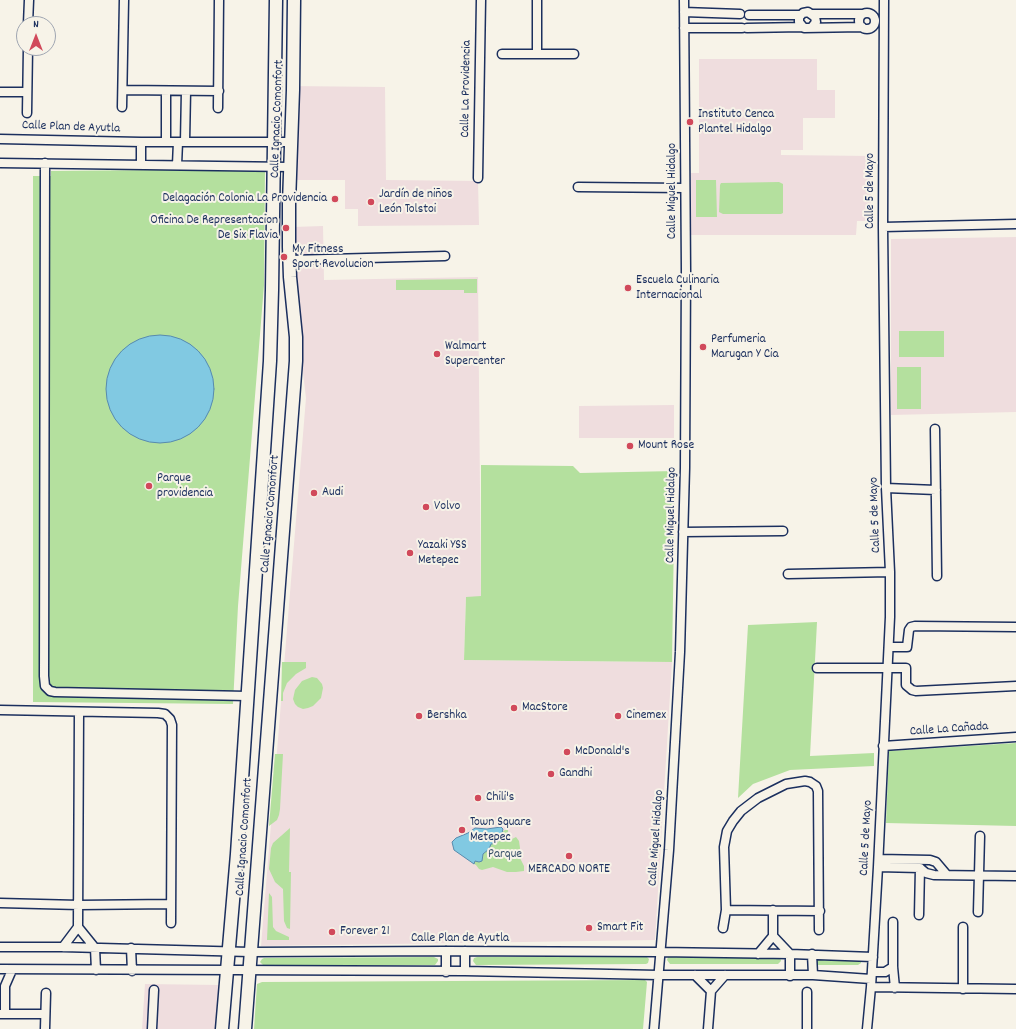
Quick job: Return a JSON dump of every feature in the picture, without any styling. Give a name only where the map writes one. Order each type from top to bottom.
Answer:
[{"type":"main road","name":"Calle Ignacio Comonfort","points":[[222,1029],[237,854],[270,362],[276,0]]},
{"type":"main road","name":"Calle Ignacio Comonfort","points":[[245,1029],[296,362],[296,337],[289,260],[294,0]]},
{"type":"street","points":[[28,16],[29,0]]},
{"type":"street","points":[[122,107],[124,0]]},
{"type":"street","points":[[218,108],[220,0]]},
{"type":"street","name":"Calle La Providencia","points":[[478,178],[481,0]]},
{"type":"street","points":[[536,0],[537,54]]},
{"type":"street","name":"Calle Miguel Hidalgo","points":[[654,1029],[669,850],[680,660],[685,366],[684,0]]},
{"type":"street","name":"Calle 5 de Mayo","points":[[867,1029],[873,957],[883,746],[890,647],[890,572],[886,488],[883,227],[884,0]]},
{"type":"street","points":[[684,12],[744,13],[749,15],[800,15],[808,12],[813,14],[862,14],[867,12],[872,14],[875,22],[869,28],[684,28]]},
{"type":"street","points":[[740,14],[736,20],[738,25],[744,28]]},
{"type":"street","points":[[812,27],[816,22],[813,14]]},
{"type":"street","points":[[862,14],[858,20],[862,27]]},
{"type":"street","points":[[744,28],[752,22],[749,15]]},
{"type":"street","points":[[800,15],[798,22],[802,27]]},
{"type":"street","points":[[502,54],[574,54]]},
{"type":"street","points":[[27,113],[28,56]]},
{"type":"street","points":[[123,90],[219,91]]},
{"type":"street","points":[[166,90],[166,142]]},
{"type":"street","points":[[177,165],[182,142],[186,91]]},
{"type":"street","points":[[0,92],[27,92]]},
{"type":"street","name":"Calle Plan de Ayutla","points":[[0,138],[141,142],[291,142]]},
{"type":"street","points":[[141,142],[141,164]]},
{"type":"street","points":[[0,163],[290,167]]},
{"type":"street","points":[[45,163],[45,686],[50,692],[248,696]]},
{"type":"street","points":[[578,187],[685,188]]},
{"type":"street","points":[[883,227],[1016,224]]},
{"type":"street","points":[[289,260],[445,256]]},
{"type":"street","points":[[935,428],[937,576]]},
{"type":"street","points":[[886,488],[936,490]]},
{"type":"street","points":[[683,532],[783,531]]},
{"type":"street","points":[[788,574],[890,572]]},
{"type":"street","points":[[890,647],[907,647],[909,630],[911,627],[915,626],[1016,627]]},
{"type":"street","points":[[817,668],[906,668],[906,685],[912,690],[916,691],[1016,686]]},
{"type":"street","points":[[0,710],[79,713],[158,713],[165,714],[170,719],[172,725],[171,923]]},
{"type":"street","points":[[63,947],[78,928],[79,713]]},
{"type":"street","name":"Calle La Cañada","points":[[883,746],[1016,737]]},
{"type":"street","points":[[723,928],[726,910],[724,847],[726,831],[741,811],[758,798],[786,784],[805,781],[816,786],[818,792],[819,930]]},
{"type":"street","points":[[978,912],[980,836]]},
{"type":"street","points":[[878,863],[930,860],[936,862],[947,875]]},
{"type":"street","points":[[878,863],[920,868],[926,873],[947,875],[1016,876]]},
{"type":"street","points":[[919,915],[920,868]]},
{"type":"street","points":[[0,903],[79,905],[171,904]]},
{"type":"street","points":[[726,910],[820,911]]},
{"type":"street","points":[[758,954],[773,936],[773,910]]},
{"type":"street","points":[[893,922],[893,967],[895,988]]},
{"type":"street","points":[[963,927],[963,989]]},
{"type":"street","points":[[78,928],[95,948],[96,970]]},
{"type":"street","points":[[773,936],[790,954],[790,976]]},
{"type":"street","name":"Calle Plan de Ayutla","points":[[0,947],[131,948],[250,952],[660,952],[812,954],[873,957]]},
{"type":"street","points":[[131,948],[132,971]]},
{"type":"street","name":"Calle Plan de Ayutla","points":[[446,951],[446,972]]},
{"type":"street","name":"Calle Plan de Ayutla","points":[[465,951],[466,971]]},
{"type":"street","points":[[812,954],[813,975]]},
{"type":"street","points":[[871,979],[893,967]]},
{"type":"street","points":[[0,969],[132,971],[466,971],[658,975],[813,975],[871,979],[895,988],[1016,989]]},
{"type":"street","points":[[12,970],[3,986],[2,1014],[45,1014]]},
{"type":"street","points":[[695,975],[711,991]]},
{"type":"street","points":[[708,1029],[711,991],[725,975]]},
{"type":"street","points":[[152,1029],[154,990]]},
{"type":"street","points":[[807,992],[807,1029]]},
{"type":"street","points":[[46,993],[46,1029]]},
{"type":"shaded area","points":[[699,59],[817,59],[817,90],[835,90],[835,118],[803,118],[803,150],[781,150],[781,155],[871,156],[871,221],[857,221],[856,235],[691,235],[691,173],[699,173]]},
{"type":"shaded area","points":[[289,86],[385,87],[386,180],[478,181],[479,225],[358,226],[358,209],[345,209],[345,180],[294,180],[293,227],[323,226],[324,280],[478,277],[481,597],[466,597],[464,660],[672,662],[655,940],[261,946],[306,398],[292,280]]},
{"type":"shaded area","points":[[1016,237],[1016,412],[891,415],[891,239]]},
{"type":"shaded area","points":[[674,405],[674,438],[579,438],[579,406]]},
{"type":"shaded area","points":[[145,984],[219,985],[216,1029],[142,1029]]},
{"type":"green space","name":"Parque providencia","points":[[265,169],[264,285],[238,606],[233,704],[33,702],[33,176],[51,176],[51,171]]},
{"type":"green space","points":[[696,180],[716,180],[717,217],[696,217]]},
{"type":"green space","points":[[779,182],[783,184],[783,213],[781,214],[723,214],[719,212],[721,183]]},
{"type":"green space","points":[[477,279],[477,293],[464,293],[464,290],[396,290],[396,280]]},
{"type":"green space","points":[[899,331],[944,331],[944,357],[899,357]]},
{"type":"green space","points":[[897,367],[921,367],[921,409],[897,409]]},
{"type":"green space","points":[[481,465],[573,466],[580,473],[675,471],[672,662],[464,660],[466,597],[481,596]]},
{"type":"green space","points":[[817,622],[810,756],[874,753],[874,766],[790,770],[753,784],[738,798],[748,625]]},
{"type":"green space","points":[[282,662],[306,662],[306,668],[296,674],[287,683],[283,693],[283,701],[281,701]]},
{"type":"green space","points":[[312,677],[317,678],[322,684],[323,688],[321,698],[313,706],[303,709],[295,704],[293,699],[295,690],[302,681]]},
{"type":"green space","points":[[1016,743],[1016,826],[886,823],[889,751]]},
{"type":"green space","points":[[275,754],[283,754],[280,809],[277,820],[269,826]]},
{"type":"green space","points":[[290,828],[290,929],[287,928],[284,921],[283,889],[275,882],[269,869],[271,848],[273,843]]},
{"type":"green space","name":"Parque","points":[[508,830],[508,834],[506,835],[508,837],[511,837],[512,839],[516,837],[519,841],[519,856],[524,866],[524,871],[507,872],[493,867],[482,870],[479,869],[474,864],[475,861],[483,857],[483,854],[489,849],[491,844],[496,843],[501,837],[502,832]]},
{"type":"green space","points":[[269,893],[272,897],[273,927],[276,931],[289,937],[289,940],[267,940]]},
{"type":"green space","points":[[646,956],[649,959],[648,963],[646,964],[476,965],[473,961],[474,958],[477,957]]},
{"type":"green space","points":[[434,957],[438,959],[435,965],[264,966],[260,962],[264,958]]},
{"type":"green space","points":[[668,957],[780,957],[781,961],[778,964],[670,964],[667,960]]},
{"type":"green space","points":[[816,958],[861,960],[861,963],[858,965],[818,965],[816,964]]},
{"type":"green space","points":[[645,980],[647,982],[643,1029],[254,1029],[257,984],[262,982]]},
{"type":"water","points":[[160,335],[181,339],[198,351],[210,368],[214,389],[210,410],[198,427],[181,439],[160,443],[139,439],[122,427],[110,410],[106,389],[110,368],[122,351],[139,339]]},
{"type":"water","points":[[501,827],[503,829],[501,837],[496,843],[491,844],[489,849],[483,854],[482,861],[475,861],[474,864],[454,850],[452,842],[456,838],[475,828],[487,829]]},
{"type":"place","name":"Instituto Cenca Plantel Hidalgo","points":[[690,122]]},
{"type":"place","name":"Delagación Colonia La Providencia","points":[[335,199]]},
{"type":"place","name":"Jardín de niños León Tolstoi","points":[[371,202]]},
{"type":"place","name":"Oficina De Representacion De Six Flavia","points":[[286,228]]},
{"type":"place","name":"My Fitness Sport Revolucion","points":[[284,257]]},
{"type":"place","name":"Escuela Culinaria Internacional","points":[[628,288]]},
{"type":"place","name":"Perfumeria Marugan Y Cia","points":[[703,347]]},
{"type":"place","name":"Walmart Supercenter","points":[[437,354]]},
{"type":"place","name":"Mount Rose","points":[[630,446]]},
{"type":"place","name":"Parque providencia","points":[[149,486]]},
{"type":"place","name":"Audi","points":[[314,493]]},
{"type":"place","name":"Volvo","points":[[426,507]]},
{"type":"place","name":"Yazaki YSS Metepec","points":[[410,553]]},
{"type":"place","name":"MacStore","points":[[514,708]]},
{"type":"place","name":"Bershka","points":[[419,716]]},
{"type":"place","name":"Cinemex","points":[[618,716]]},
{"type":"place","name":"McDonald's","points":[[567,752]]},
{"type":"place","name":"Gandhi","points":[[551,774]]},
{"type":"place","name":"Chili's","points":[[478,798]]},
{"type":"place","name":"Town Square Metepec","points":[[462,830]]},
{"type":"place","name":"MERCADO NORTE","points":[[569,856]]},
{"type":"place","name":"Smart Fit","points":[[589,928]]},
{"type":"place","name":"Forever 21","points":[[332,932]]}]
